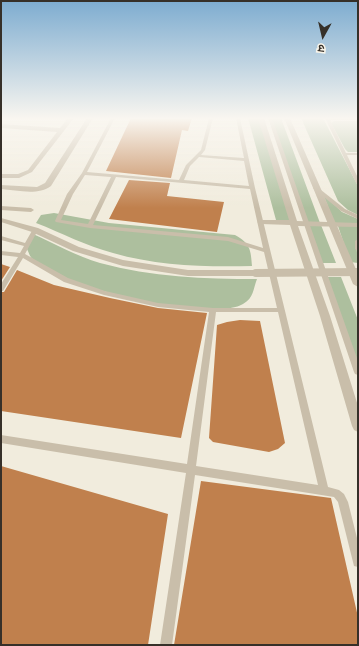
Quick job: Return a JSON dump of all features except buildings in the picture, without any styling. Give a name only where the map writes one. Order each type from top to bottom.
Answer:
[{"type":"street","points":[[1,176],[19,176],[30,171],[47,148]]},
{"type":"street","points":[[1,187],[43,188],[48,184],[71,148]]},
{"type":"street","points":[[270,148],[325,316],[358,426]]},
{"type":"street","points":[[299,148],[358,284]]},
{"type":"street","points":[[1,220],[35,230],[76,249],[123,263],[188,273],[358,272]]},
{"type":"street","points":[[261,222],[358,225]]},
{"type":"lane","points":[[97,148],[84,173],[70,194],[58,221],[90,226],[228,239],[267,251]]},
{"type":"lane","points":[[181,182],[188,166],[203,148]]},
{"type":"lane","points":[[244,148],[252,188],[324,491]]},
{"type":"lane","points":[[280,148],[358,372]]},
{"type":"lane","points":[[341,148],[358,183]]},
{"type":"lane","points":[[344,154],[358,154]]},
{"type":"lane","points":[[198,156],[247,160]]},
{"type":"lane","points":[[84,173],[252,188]]},
{"type":"lane","points":[[90,226],[114,176]]},
{"type":"lane","points":[[316,188],[343,210],[358,217]]},
{"type":"lane","points":[[1,208],[31,210]]},
{"type":"lane","points":[[1,289],[22,255],[35,230]]},
{"type":"lane","points":[[1,238],[27,245]]},
{"type":"lane","points":[[358,241],[358,249]]},
{"type":"lane","points":[[1,253],[22,255],[49,272],[66,280],[104,293],[158,305],[213,310],[281,310]]},
{"type":"lane","points":[[166,645],[213,310]]},
{"type":"lane","points":[[1,439],[336,493],[341,497],[358,562]]},
{"type":"green space","points":[[256,148],[269,148],[292,222],[276,220]]},
{"type":"green space","points":[[281,148],[292,148],[320,223],[307,222]]},
{"type":"green space","points":[[314,148],[339,148],[358,186],[358,215],[348,210],[338,201]]},
{"type":"green space","points":[[358,148],[358,152],[348,152],[345,149]]},
{"type":"green space","points":[[323,194],[342,212],[358,219],[358,224],[337,224],[334,222]]},
{"type":"green space","points":[[54,213],[109,223],[235,235],[247,244],[250,251],[252,266],[182,265],[147,261],[113,253],[84,243],[36,223],[41,215]]},
{"type":"green space","points":[[307,225],[321,225],[336,263],[320,263]]},
{"type":"green space","points":[[338,226],[358,226],[358,239],[356,242],[358,263],[350,262]]},
{"type":"green space","points":[[33,234],[83,257],[120,268],[178,276],[257,279],[253,293],[247,302],[243,304],[226,309],[200,309],[169,306],[102,291],[72,281],[48,270],[33,260],[27,249]]},
{"type":"green space","points":[[325,277],[341,277],[358,320],[358,369]]}]
